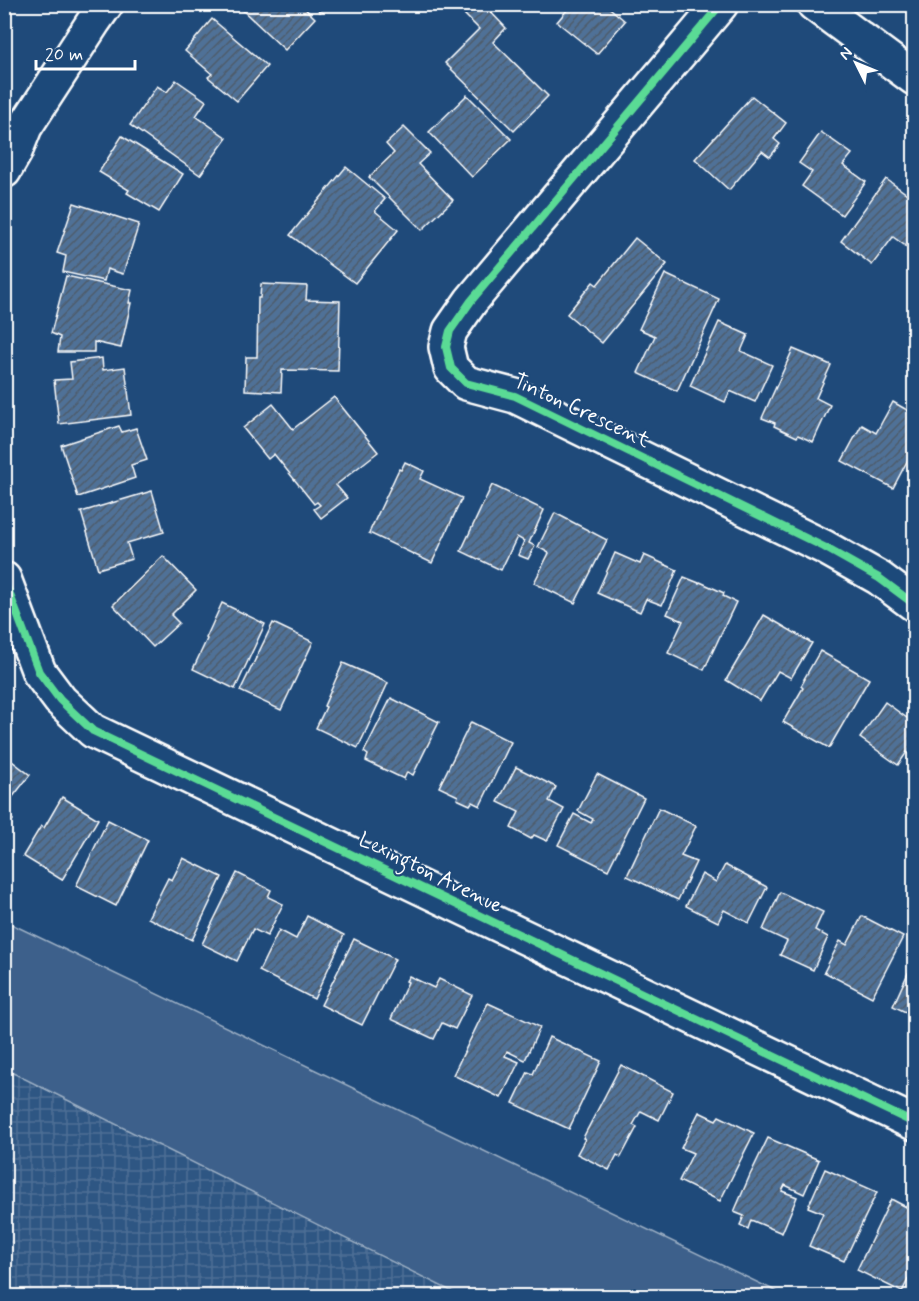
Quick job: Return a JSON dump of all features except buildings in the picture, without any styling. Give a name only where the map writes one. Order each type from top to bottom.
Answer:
[{"type":"street","points":[[4,171],[26,128],[106,4]]},
{"type":"street","name":"Tinton Crescent","points":[[721,4],[471,301],[450,331],[446,347],[451,368],[466,383],[515,396],[824,546],[879,578],[915,604]]},
{"type":"street","points":[[814,4],[915,78]]},
{"type":"street","name":"Lexington Avenue","points":[[4,579],[39,672],[60,700],[93,731],[915,1123]]},
{"type":"shaded area","points":[[5,921],[786,1296],[461,1296],[5,1069]]},
{"type":"shaded area","points":[[5,1069],[461,1296],[5,1296]]},
{"type":"cycle path","points":[[721,4],[471,301],[450,331],[446,347],[451,368],[466,383],[515,396],[824,547],[879,578],[914,604]]},
{"type":"cycle path","points":[[4,579],[39,672],[60,700],[93,731],[914,1123]]}]
